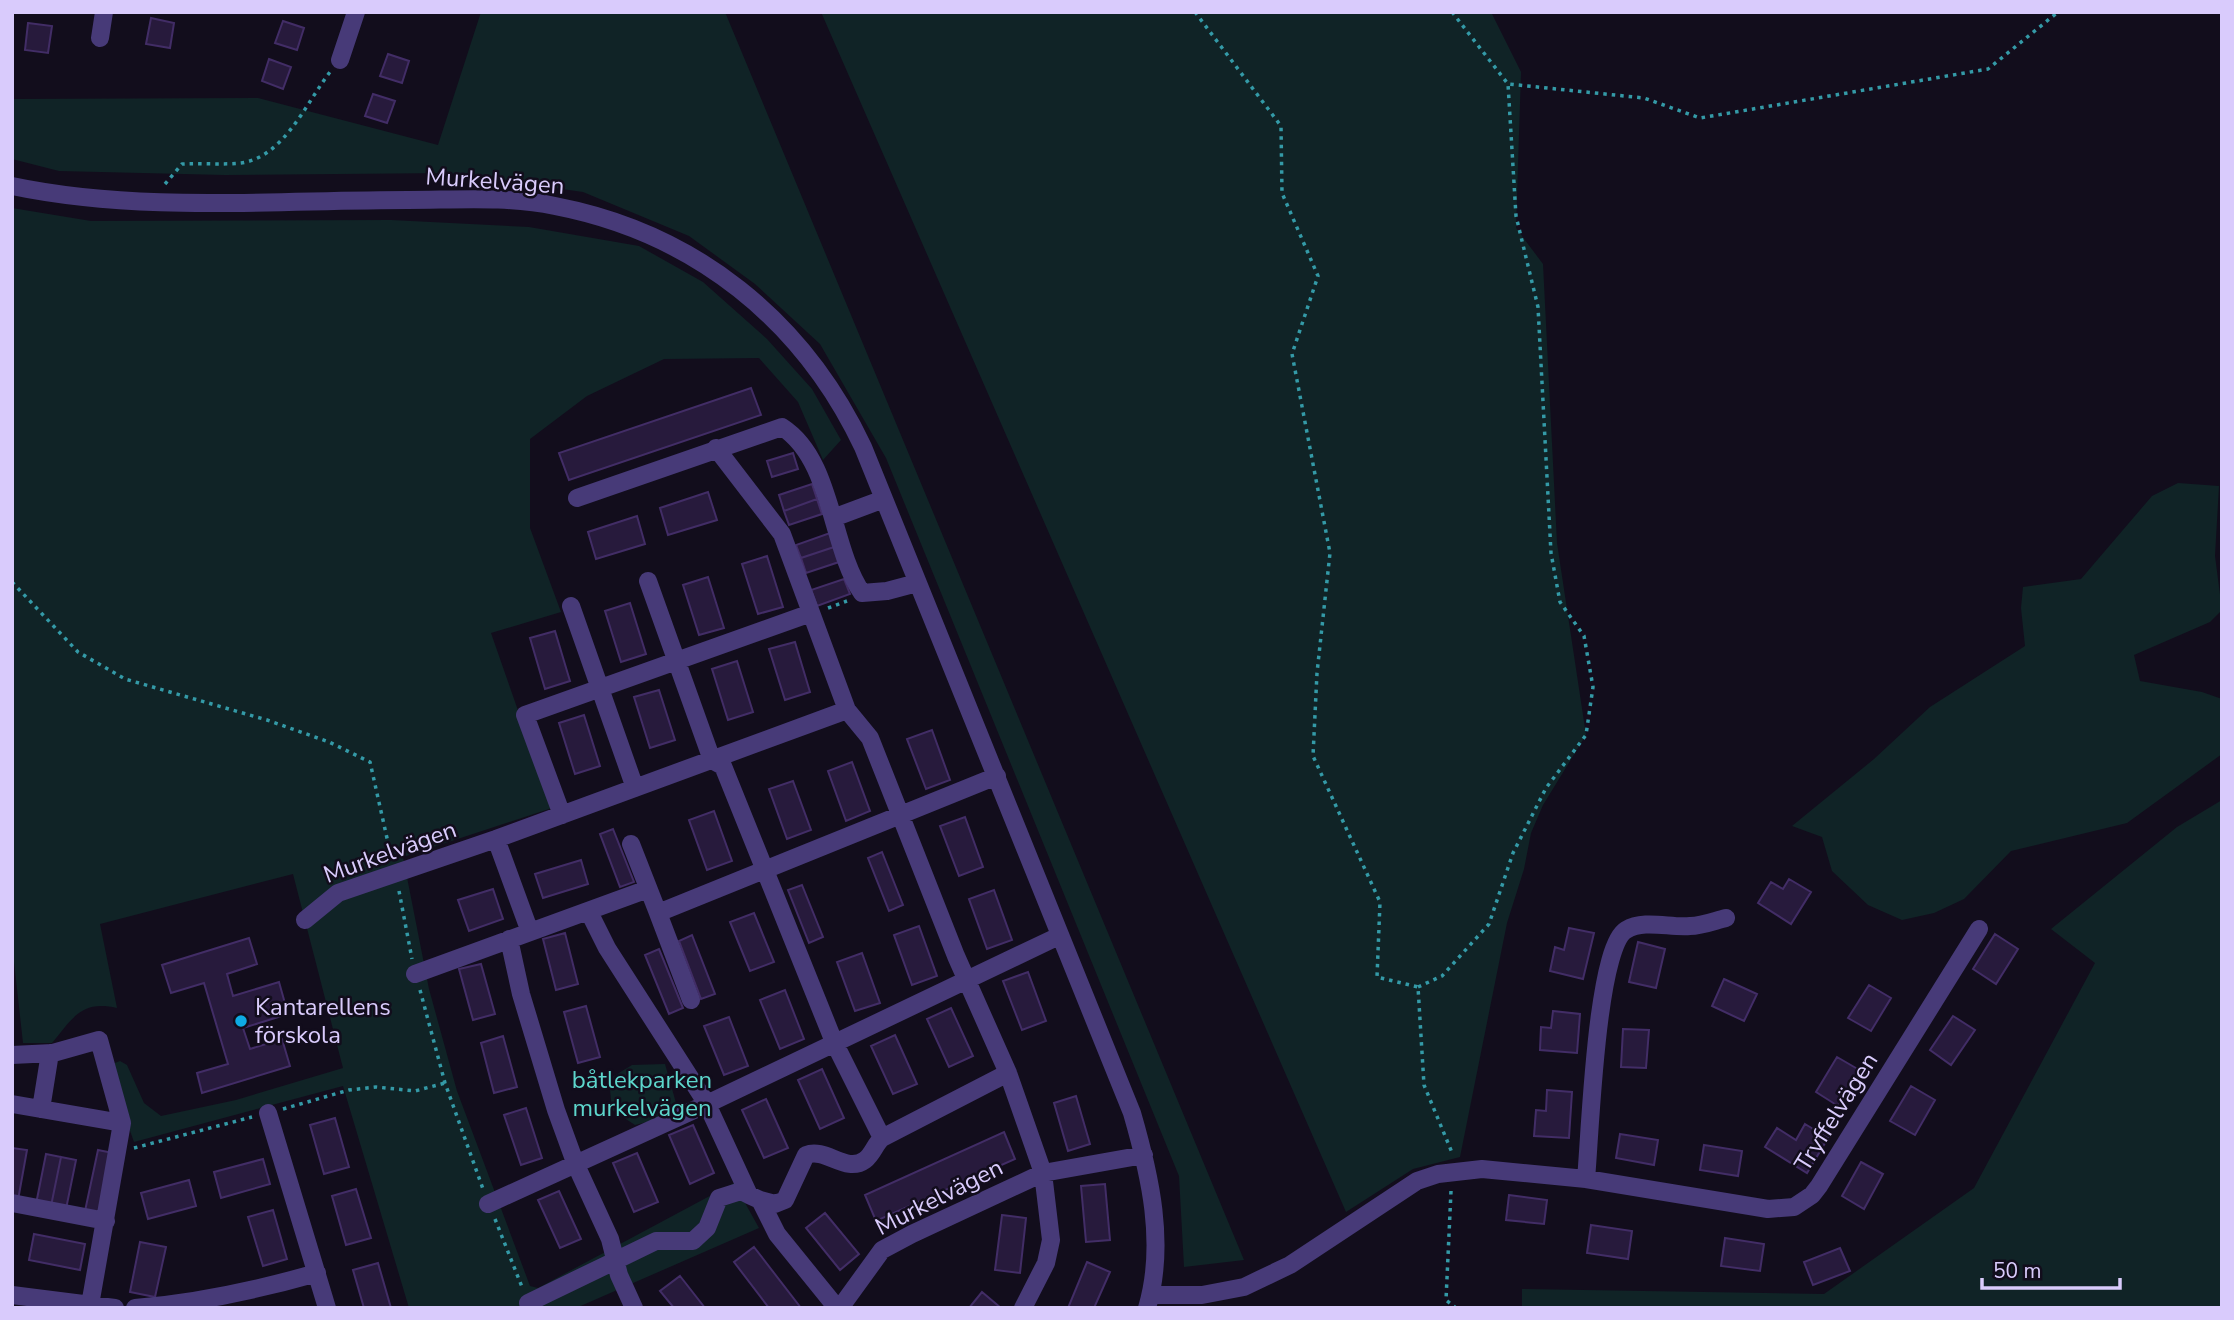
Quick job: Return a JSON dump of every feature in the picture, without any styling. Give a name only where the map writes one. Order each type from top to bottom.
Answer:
[{"type":"street","points":[[100,38],[104,12]]},
{"type":"street","points":[[340,60],[356,12]]},
{"type":"street","name":"Murkelvägen","points":[[12,186],[153,202],[488,200],[553,205],[642,232],[723,278],[755,301],[797,342],[816,365],[849,416],[1132,1113],[1144,1155],[1156,1224],[1149,1301]]},
{"type":"street","points":[[577,498],[782,427],[792,433],[802,447],[819,479],[858,587],[865,595],[917,583]]},
{"type":"street","name":"Murkelvägen","points":[[716,448],[782,534],[848,710],[870,738],[967,980],[1008,1073],[1043,1173],[1051,1240],[1046,1263],[1023,1308]]},
{"type":"street","points":[[834,517],[884,499]]},
{"type":"street","points":[[648,581],[712,760],[723,766],[834,1042],[882,1138]]},
{"type":"street","points":[[571,606],[635,788]]},
{"type":"street","points":[[562,815],[525,715],[811,613]]},
{"type":"street","name":"Murkelvägen","points":[[305,920],[338,893],[496,839],[848,710]]},
{"type":"street","points":[[658,913],[996,776]]},
{"type":"street","name":"Murkelvägen","points":[[496,839],[530,932]]},
{"type":"street","points":[[631,844],[691,1000]]},
{"type":"street","points":[[415,974],[648,889]]},
{"type":"street","name":"Murkelvägen","points":[[589,912],[607,948],[707,1104],[755,1198],[777,1234],[838,1308],[882,1250],[1043,1173],[1144,1155]]},
{"type":"street","points":[[1586,1180],[1600,1007],[1614,944],[1625,930],[1635,926],[1695,926],[1726,918]]},
{"type":"street","name":"Tryffelvägen","points":[[1149,1301],[1244,1287],[1290,1265],[1416,1181],[1452,1172],[1482,1169],[1586,1180],[1768,1209],[1794,1207],[1804,1202],[1819,1186],[1979,929]]},
{"type":"street","points":[[488,1204],[707,1104],[1059,936]]},
{"type":"street","points":[[509,939],[536,1046],[576,1165],[617,1259],[619,1275],[634,1308]]},
{"type":"street","points":[[12,1055],[50,1053],[99,1040],[122,1123],[90,1306]]},
{"type":"street","points":[[41,1109],[50,1053]]},
{"type":"street","points":[[528,1303],[656,1241],[693,1241],[707,1228],[719,1198],[729,1192],[741,1191],[775,1204],[785,1200],[806,1155],[818,1152],[849,1164],[858,1164],[871,1154],[882,1138],[1008,1073]]},
{"type":"street","points":[[12,1104],[122,1123]]},
{"type":"street","points":[[268,1113],[327,1308]]},
{"type":"street","points":[[12,1203],[106,1221]]},
{"type":"street","points":[[135,1308],[198,1302],[257,1290],[317,1273]]},
{"type":"street","points":[[12,1295],[115,1308]]},
{"type":"path","points":[[1195,12],[1281,126],[1282,193],[1318,276],[1292,354],[1330,553],[1317,673],[1313,756],[1380,902],[1377,977],[1418,987],[1442,976],[1489,924],[1513,853],[1540,799],[1586,735],[1593,687],[1584,636],[1560,602],[1551,553],[1538,307],[1516,216],[1508,84],[1452,12]]},
{"type":"path","points":[[1508,84],[1644,98],[1700,118],[1988,69],[2058,12]]},
{"type":"path","points":[[153,202],[182,164],[240,163],[267,153],[281,142],[340,60]]},
{"type":"path","points":[[811,613],[865,595]]},
{"type":"path","points":[[1418,987],[1424,1085],[1453,1155],[1446,1300],[1456,1308]]},
{"type":"green space","points":[[481,12],[725,12],[1244,1260],[1184,1267],[1179,1176],[886,458],[820,344],[755,284],[689,236],[583,192],[450,173],[225,175],[59,171],[12,159],[12,99],[258,98],[438,145]]},
{"type":"green space","points":[[821,12],[1491,12],[1521,72],[1516,228],[1543,264],[1557,543],[1586,735],[1543,805],[1531,833],[1524,869],[1507,923],[1460,1157],[1413,1169],[1346,1212]]},
{"type":"green space","points":[[12,208],[91,221],[391,220],[529,227],[639,246],[703,282],[767,339],[812,389],[841,440],[823,460],[798,402],[759,358],[664,359],[587,396],[530,439],[530,528],[561,612],[491,633],[552,808],[403,857],[429,989],[457,1091],[530,1286],[538,1288],[734,1183],[759,1228],[576,1308],[409,1308],[343,1086],[134,1142],[107,1066],[120,1061],[127,1065],[144,1103],[161,1116],[236,1100],[343,1068],[293,874],[100,924],[117,1008],[105,1006],[86,1009],[72,1019],[52,1043],[23,1043],[12,944]]},
{"type":"green space","points":[[2178,483],[2219,486],[2215,556],[2222,610],[2210,622],[2134,655],[2140,681],[2202,692],[2222,699],[2222,754],[2127,823],[2011,851],[1964,899],[1934,913],[1902,920],[1868,905],[1832,871],[1822,837],[1792,826],[1874,759],[1930,707],[2025,646],[2021,608],[2023,587],[2081,579],[2152,496]]},
{"type":"green space","points":[[2222,800],[2222,1308],[1522,1308],[1522,1289],[1824,1294],[1974,1188],[2095,963],[2051,929],[2177,827]]},
{"type":"green space","name":"båtlekparken murkelvägen","points":[[665,1064],[676,1103],[655,1120],[635,1125],[612,1110],[609,1079],[632,1065]]},
{"type":"building","points":[[151,18],[174,23],[170,48],[146,44]]},
{"type":"building","points":[[283,21],[304,28],[297,50],[275,43]]},
{"type":"building","points":[[28,23],[52,26],[48,53],[25,50]]},
{"type":"building","points":[[388,54],[409,61],[402,83],[380,76]]},
{"type":"building","points":[[269,59],[291,67],[283,89],[262,81]]},
{"type":"building","points":[[373,94],[395,101],[387,123],[365,116]]},
{"type":"building","points":[[751,388],[761,415],[569,480],[559,453]]},
{"type":"building","points":[[793,453],[798,469],[772,477],[767,461]]},
{"type":"building","points":[[812,484],[817,499],[784,511],[779,495]]},
{"type":"building","points":[[708,492],[717,520],[668,535],[660,508]]},
{"type":"building","points":[[817,499],[822,514],[789,525],[784,511]]},
{"type":"building","points":[[637,516],[645,544],[596,559],[588,532]]},
{"type":"building","points":[[830,533],[834,547],[801,558],[796,545]]},
{"type":"building","points":[[834,547],[839,562],[806,573],[801,558]]},
{"type":"building","points":[[767,556],[783,607],[758,614],[742,564]]},
{"type":"building","points":[[708,577],[724,628],[699,635],[683,585]]},
{"type":"building","points":[[844,579],[850,594],[817,606],[811,590]]},
{"type":"building","points":[[630,603],[646,654],[621,662],[605,611]]},
{"type":"building","points":[[555,631],[570,681],[545,689],[530,638]]},
{"type":"building","points":[[795,642],[810,692],[785,700],[769,649]]},
{"type":"building","points":[[737,661],[753,712],[728,720],[712,669]]},
{"type":"building","points":[[659,690],[675,740],[650,748],[634,697]]},
{"type":"building","points":[[584,715],[600,766],[575,774],[559,723]]},
{"type":"building","points":[[932,730],[950,780],[926,789],[907,739]]},
{"type":"building","points":[[852,762],[870,811],[846,821],[828,771]]},
{"type":"building","points":[[793,781],[811,830],[787,839],[769,789]]},
{"type":"building","points":[[714,811],[732,861],[707,870],[689,820]]},
{"type":"building","points":[[965,817],[983,867],[959,876],[940,826]]},
{"type":"building","points":[[613,829],[634,882],[620,887],[600,834]]},
{"type":"building","points":[[882,852],[903,905],[889,911],[868,858]]},
{"type":"building","points":[[581,860],[588,884],[543,898],[535,874]]},
{"type":"building","points":[[1789,879],[1811,892],[1791,924],[1758,903],[1771,882],[1783,889]]},
{"type":"building","points":[[802,885],[823,937],[809,943],[788,890]]},
{"type":"building","points":[[493,889],[503,919],[469,931],[458,900]]},
{"type":"building","points":[[994,890],[1012,940],[987,949],[969,899]]},
{"type":"building","points":[[754,913],[774,962],[750,971],[730,922]]},
{"type":"building","points":[[919,926],[937,976],[912,985],[894,935]]},
{"type":"building","points":[[1569,928],[1594,933],[1583,979],[1550,971],[1555,947],[1564,950]]},
{"type":"building","points":[[565,933],[578,984],[556,990],[543,939]]},
{"type":"building","points":[[1995,934],[2018,949],[1996,984],[1973,969]]},
{"type":"building","points":[[692,935],[715,994],[701,999],[679,941]]},
{"type":"building","name":"Kantarellens förskola","points":[[249,938],[257,964],[227,974],[233,996],[279,982],[288,1014],[243,1028],[250,1049],[282,1039],[290,1066],[202,1093],[197,1073],[228,1064],[204,983],[171,993],[162,965]]},
{"type":"building","points":[[1638,942],[1665,949],[1656,988],[1629,982]]},
{"type":"building","points":[[659,949],[683,1008],[669,1014],[645,955]]},
{"type":"building","points":[[862,953],[880,1003],[855,1011],[837,962]]},
{"type":"building","points":[[481,964],[495,1014],[473,1020],[459,969]]},
{"type":"building","points":[[1028,972],[1046,1021],[1022,1030],[1003,981]]},
{"type":"building","points":[[1724,979],[1757,994],[1744,1021],[1712,1006]]},
{"type":"building","points":[[1869,985],[1891,998],[1871,1031],[1848,1018]]},
{"type":"building","points":[[785,990],[804,1039],[780,1049],[760,1000]]},
{"type":"building","points":[[586,1006],[600,1057],[578,1063],[564,1012]]},
{"type":"building","points":[[951,1008],[973,1056],[949,1067],[927,1019]]},
{"type":"building","points":[[1553,1011],[1580,1014],[1577,1053],[1540,1050],[1541,1027],[1551,1028]]},
{"type":"building","points":[[1953,1016],[1975,1030],[1951,1065],[1930,1050]]},
{"type":"building","points":[[729,1017],[748,1066],[724,1075],[704,1026]]},
{"type":"building","points":[[1623,1029],[1649,1030],[1646,1068],[1621,1067]]},
{"type":"building","points":[[895,1035],[917,1084],[893,1094],[871,1046]]},
{"type":"building","points":[[503,1036],[517,1087],[494,1093],[481,1043]]},
{"type":"building","points":[[1837,1057],[1861,1071],[1838,1106],[1816,1092]]},
{"type":"building","points":[[822,1069],[844,1118],[820,1129],[798,1080]]},
{"type":"building","points":[[1911,1086],[1935,1100],[1915,1135],[1890,1121]]},
{"type":"building","points":[[1547,1090],[1572,1092],[1569,1138],[1534,1136],[1536,1110],[1546,1111]]},
{"type":"building","points":[[1076,1096],[1090,1144],[1068,1151],[1054,1103]]},
{"type":"building","points":[[766,1099],[788,1148],[764,1158],[742,1110]]},
{"type":"building","points":[[526,1108],[542,1158],[521,1165],[504,1115]]},
{"type":"building","points":[[335,1118],[349,1167],[324,1174],[310,1125]]},
{"type":"building","points":[[1805,1124],[1828,1138],[1807,1173],[1765,1147],[1777,1128],[1796,1140]]},
{"type":"building","points":[[693,1125],[714,1173],[690,1184],[669,1135]]},
{"type":"building","points":[[1004,1132],[1015,1159],[876,1221],[865,1195]]},
{"type":"building","points":[[1620,1134],[1658,1140],[1654,1165],[1616,1158]]},
{"type":"building","points":[[1704,1145],[1742,1151],[1738,1176],[1700,1170]]},
{"type":"building","points":[[12,1148],[27,1150],[18,1200],[12,1199]]},
{"type":"building","points":[[98,1150],[113,1153],[101,1214],[85,1211]]},
{"type":"building","points":[[637,1153],[658,1202],[634,1212],[613,1163]]},
{"type":"building","points":[[46,1154],[61,1157],[51,1206],[36,1204]]},
{"type":"building","points":[[61,1157],[76,1160],[66,1209],[51,1206]]},
{"type":"building","points":[[263,1159],[270,1184],[221,1198],[214,1172]]},
{"type":"building","points":[[1861,1162],[1883,1174],[1864,1209],[1842,1196]]},
{"type":"building","points":[[189,1180],[196,1206],[148,1219],[141,1193]]},
{"type":"building","points":[[1105,1184],[1110,1240],[1086,1242],[1081,1186]]},
{"type":"building","points":[[356,1189],[371,1238],[346,1245],[332,1196]]},
{"type":"building","points":[[559,1191],[581,1239],[560,1248],[538,1200]]},
{"type":"building","points":[[1509,1195],[1547,1200],[1544,1224],[1506,1220]]},
{"type":"building","points":[[273,1210],[287,1259],[263,1266],[248,1217]]},
{"type":"building","points":[[825,1213],[859,1254],[840,1270],[806,1228]]},
{"type":"building","points":[[1002,1215],[1026,1218],[1020,1273],[995,1270]]},
{"type":"building","points":[[1591,1225],[1632,1231],[1628,1259],[1587,1253]]},
{"type":"building","points":[[34,1234],[85,1244],[80,1270],[29,1260]]},
{"type":"building","points":[[1725,1238],[1764,1244],[1760,1271],[1721,1266]]},
{"type":"building","points":[[140,1242],[166,1247],[155,1297],[130,1292]]},
{"type":"building","points":[[754,1247],[801,1308],[769,1308],[734,1262]]},
{"type":"building","points":[[1840,1248],[1850,1271],[1813,1285],[1804,1262]]},
{"type":"building","points":[[1087,1262],[1110,1272],[1094,1308],[1068,1308]]},
{"type":"building","points":[[378,1263],[391,1308],[364,1308],[353,1270]]},
{"type":"building","points":[[680,1276],[705,1308],[674,1308],[660,1291]]},
{"type":"building","points":[[982,1292],[1001,1308],[969,1308]]},
{"type":"place","name":"Kantarellens förskola","points":[[241,1021]]}]
